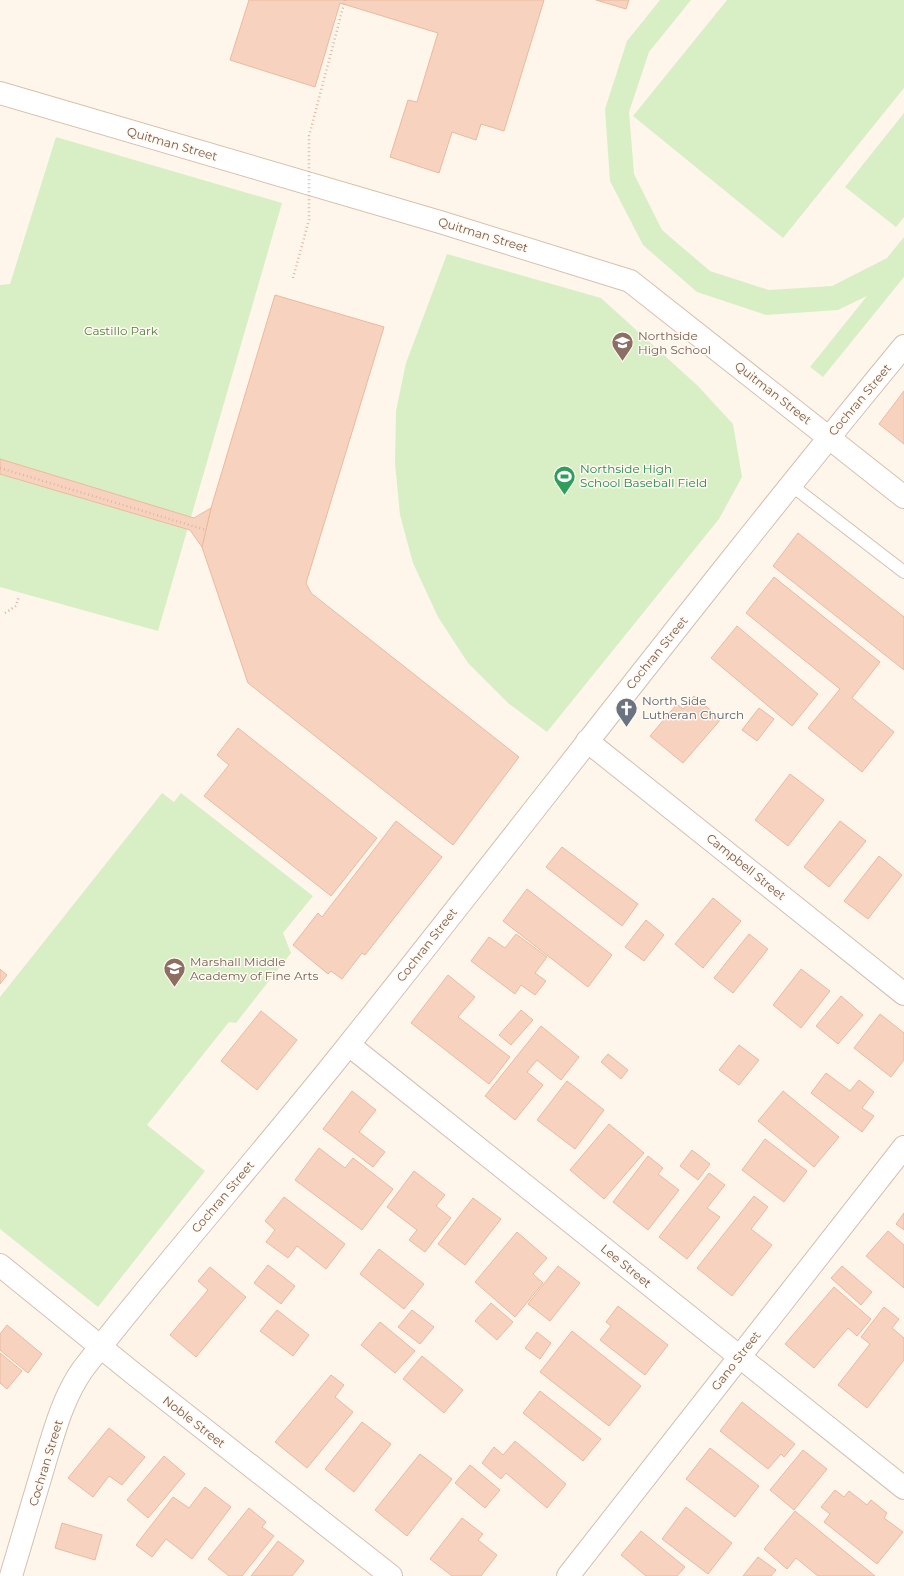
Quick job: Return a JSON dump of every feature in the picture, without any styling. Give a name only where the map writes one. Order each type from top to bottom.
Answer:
[{"type":"street","name":"Quitman Street","points":[[0,94],[440,222],[630,281],[904,496]]},
{"type":"street","name":"Cochran Street","points":[[11,1576],[52,1441],[74,1381],[100,1346],[349,1045],[587,741],[829,437],[904,346]]},
{"type":"street","name":"Campbell Street","points":[[587,741],[904,994]]},
{"type":"street","name":"Lee Street","points":[[349,1045],[904,1488]]},
{"type":"street","name":"Gano Street","points":[[568,1576],[904,1147]]},
{"type":"street","name":"Noble Street","points":[[0,1265],[391,1576]]},
{"type":"lane","points":[[791,486],[904,572]]},
{"type":"path","points":[[293,278],[310,220],[309,136],[345,0]]},
{"type":"path","points":[[0,468],[206,530]]},
{"type":"path","points":[[6,614],[16,606],[19,596]]},
{"type":"green space","points":[[660,0],[691,0],[649,52],[629,112],[634,174],[662,230],[710,271],[769,290],[832,286],[887,258],[904,237],[904,277],[823,377],[810,367],[867,296],[838,310],[766,315],[697,292],[643,245],[610,181],[605,109],[627,41]]},
{"type":"green space","points":[[727,0],[904,0],[904,88],[783,238],[633,116]]},
{"type":"green space","points":[[904,113],[904,217],[896,227],[845,187]]},
{"type":"green space","name":"Castillo Park","points":[[56,137],[282,203],[158,631],[0,587],[0,285],[10,284]]},
{"type":"green space","name":"Northside High School Baseball Field","points":[[447,254],[601,298],[698,386],[733,424],[742,477],[719,519],[547,732],[508,703],[468,663],[438,617],[413,563],[400,515],[395,463],[396,411],[406,363]]},
{"type":"green space","points":[[162,793],[174,802],[181,793],[313,896],[283,933],[291,953],[236,1023],[229,1022],[147,1125],[205,1171],[98,1307],[0,1229],[0,997]]},
{"type":"building","points":[[249,0],[544,0],[504,131],[481,124],[476,140],[452,132],[439,173],[390,157],[408,100],[417,102],[438,33],[340,3],[315,87],[230,60]]},
{"type":"building","points":[[596,0],[629,0],[626,9]]},
{"type":"building","points":[[275,295],[384,327],[306,583],[311,593],[519,757],[453,845],[248,683],[202,547],[211,508]]},
{"type":"building","points":[[904,391],[904,444],[879,424]]},
{"type":"building","points":[[0,459],[194,518],[211,508],[202,547],[190,530],[0,474]]},
{"type":"building","points":[[798,533],[904,617],[904,670],[773,566]]},
{"type":"building","points":[[774,577],[880,662],[852,698],[894,732],[862,772],[808,728],[840,689],[746,613]]},
{"type":"building","points":[[737,626],[818,694],[792,726],[711,658]]},
{"type":"building","points":[[694,696],[721,719],[683,763],[650,736],[677,704],[683,709]]},
{"type":"building","points":[[759,708],[774,719],[757,741],[742,730]]},
{"type":"building","points":[[238,728],[377,838],[331,896],[204,796],[229,765],[217,755]]},
{"type":"building","points":[[790,774],[824,800],[788,846],[755,820]]},
{"type":"building","points":[[396,821],[442,857],[365,955],[362,953],[342,979],[331,971],[328,974],[293,945],[318,913],[322,917]]},
{"type":"building","points":[[840,821],[866,841],[829,887],[804,867]]},
{"type":"building","points":[[562,847],[638,904],[622,926],[546,867]]},
{"type":"building","points":[[879,856],[902,875],[868,919],[844,901]]},
{"type":"building","points":[[527,889],[612,955],[588,987],[503,921]]},
{"type":"building","points":[[713,898],[741,921],[703,968],[675,944]]},
{"type":"building","points":[[646,920],[664,935],[644,961],[625,947]]},
{"type":"building","points":[[516,934],[547,957],[535,973],[546,981],[535,995],[521,985],[515,994],[471,961],[489,937],[505,948]]},
{"type":"building","points":[[749,934],[768,949],[733,993],[714,978]]},
{"type":"building","points":[[0,969],[7,975],[0,984]]},
{"type":"building","points":[[801,969],[830,991],[801,1028],[773,1005]]},
{"type":"building","points":[[448,975],[475,997],[458,1017],[510,1057],[489,1084],[411,1023]]},
{"type":"building","points":[[841,996],[863,1015],[838,1044],[816,1026]]},
{"type":"building","points":[[521,1010],[533,1020],[511,1045],[499,1035]]},
{"type":"building","points":[[261,1011],[297,1040],[257,1090],[221,1061]]},
{"type":"building","points":[[880,1014],[904,1033],[904,1060],[891,1077],[854,1048]]},
{"type":"building","points":[[541,1026],[579,1057],[561,1080],[537,1060],[527,1072],[543,1085],[515,1120],[485,1096]]},
{"type":"building","points":[[739,1045],[759,1060],[739,1085],[719,1070]]},
{"type":"building","points":[[608,1054],[628,1070],[621,1079],[601,1062]]},
{"type":"building","points":[[826,1073],[850,1091],[859,1080],[874,1092],[862,1108],[874,1116],[862,1132],[811,1093]]},
{"type":"building","points":[[567,1081],[604,1110],[575,1149],[537,1120]]},
{"type":"building","points":[[352,1091],[376,1110],[359,1132],[385,1152],[373,1167],[323,1129]]},
{"type":"building","points":[[783,1091],[839,1137],[814,1167],[758,1121]]},
{"type":"building","points":[[609,1124],[644,1153],[604,1199],[570,1170]]},
{"type":"building","points":[[765,1139],[807,1171],[784,1202],[742,1170]]},
{"type":"building","points":[[319,1148],[345,1168],[353,1158],[393,1189],[362,1230],[295,1180]]},
{"type":"building","points":[[692,1150],[710,1164],[698,1180],[680,1166]]},
{"type":"building","points":[[648,1156],[663,1168],[658,1174],[679,1190],[648,1230],[613,1202]]},
{"type":"building","points":[[414,1171],[445,1195],[436,1206],[451,1218],[425,1252],[409,1240],[417,1230],[387,1207]]},
{"type":"building","points":[[709,1173],[725,1185],[707,1208],[720,1217],[687,1259],[659,1237]]},
{"type":"building","points":[[754,1196],[768,1207],[751,1229],[772,1245],[732,1296],[697,1268]]},
{"type":"building","points":[[284,1197],[345,1244],[326,1269],[297,1246],[288,1258],[266,1242],[275,1230],[265,1221]]},
{"type":"building","points":[[473,1198],[501,1219],[465,1265],[438,1244]]},
{"type":"building","points":[[904,1213],[904,1230],[896,1224]]},
{"type":"building","points":[[888,1231],[904,1245],[904,1288],[866,1256]]},
{"type":"building","points":[[517,1232],[547,1258],[533,1274],[543,1283],[515,1317],[475,1282]]},
{"type":"building","points":[[379,1249],[424,1284],[404,1309],[360,1274]]},
{"type":"building","points":[[268,1265],[295,1286],[281,1304],[254,1283]]},
{"type":"building","points":[[558,1266],[580,1283],[550,1321],[528,1304]]},
{"type":"building","points":[[842,1266],[872,1292],[861,1305],[831,1278]]},
{"type":"building","points":[[210,1267],[246,1297],[196,1357],[170,1335],[208,1290],[198,1281]]},
{"type":"building","points":[[834,1287],[871,1319],[857,1336],[848,1328],[814,1368],[785,1344]]},
{"type":"building","points":[[491,1303],[513,1322],[497,1340],[475,1321]]},
{"type":"building","points":[[618,1306],[668,1345],[645,1375],[600,1340],[611,1326],[606,1322]]},
{"type":"building","points":[[884,1307],[899,1319],[892,1328],[904,1338],[904,1360],[867,1408],[838,1385],[870,1344],[861,1337]]},
{"type":"building","points":[[277,1310],[309,1335],[293,1356],[260,1331]]},
{"type":"building","points":[[412,1310],[434,1327],[420,1344],[398,1327]]},
{"type":"building","points":[[380,1322],[415,1351],[395,1373],[361,1345]]},
{"type":"building","points":[[7,1325],[42,1354],[28,1373],[0,1350],[0,1334]]},
{"type":"building","points":[[572,1331],[641,1386],[609,1426],[540,1372]]},
{"type":"building","points":[[537,1332],[551,1343],[540,1359],[525,1348]]},
{"type":"building","points":[[0,1353],[22,1371],[7,1389],[0,1383]]},
{"type":"building","points":[[422,1356],[463,1390],[444,1413],[403,1379]]},
{"type":"building","points":[[331,1375],[344,1385],[335,1397],[353,1412],[307,1468],[275,1442]]},
{"type":"building","points":[[540,1391],[601,1439],[583,1461],[523,1413]]},
{"type":"building","points":[[742,1402],[795,1444],[784,1457],[781,1454],[768,1469],[720,1431]]},
{"type":"building","points":[[362,1422],[391,1444],[354,1492],[325,1469]]},
{"type":"building","points":[[109,1428],[145,1457],[122,1485],[109,1476],[93,1497],[68,1478]]},
{"type":"building","points":[[515,1441],[566,1484],[547,1508],[506,1473],[501,1479],[482,1463],[494,1447],[503,1455]]},
{"type":"building","points":[[710,1448],[759,1486],[735,1517],[686,1479]]},
{"type":"building","points":[[803,1450],[827,1469],[794,1510],[770,1490]]},
{"type":"building","points":[[420,1454],[452,1479],[407,1536],[375,1510]]},
{"type":"building","points":[[164,1456],[185,1474],[148,1518],[127,1500]]},
{"type":"building","points":[[470,1465],[500,1490],[485,1508],[455,1483]]},
{"type":"building","points":[[205,1487],[231,1507],[192,1559],[166,1539],[152,1557],[136,1545],[173,1497],[189,1508]]},
{"type":"building","points":[[835,1490],[844,1497],[849,1491],[867,1505],[871,1500],[887,1513],[884,1518],[903,1532],[877,1564],[824,1522],[830,1514],[821,1507]]},
{"type":"building","points":[[686,1507],[732,1543],[708,1574],[662,1539]]},
{"type":"building","points":[[249,1508],[266,1522],[262,1527],[274,1536],[242,1576],[229,1576],[208,1559]]},
{"type":"building","points":[[795,1511],[875,1576],[818,1576],[796,1558],[787,1569],[764,1549]]},
{"type":"building","points":[[462,1518],[483,1534],[478,1540],[497,1555],[481,1576],[452,1576],[430,1559]]},
{"type":"building","points":[[62,1523],[102,1535],[95,1560],[55,1548]]},
{"type":"building","points":[[641,1531],[685,1567],[677,1576],[646,1576],[621,1555]]},
{"type":"building","points":[[278,1541],[304,1561],[292,1576],[251,1576]]},
{"type":"building","points":[[758,1557],[776,1570],[771,1576],[743,1576]]},
{"type":"place","name":"Northside High School","points":[[622,362]]},
{"type":"place","name":"Northside High School Baseball Field","points":[[565,496]]},
{"type":"place","name":"North Side Lutheran Church","points":[[626,728]]},
{"type":"place","name":"Marshall Middle Academy of Fine Arts","points":[[175,988]]}]
